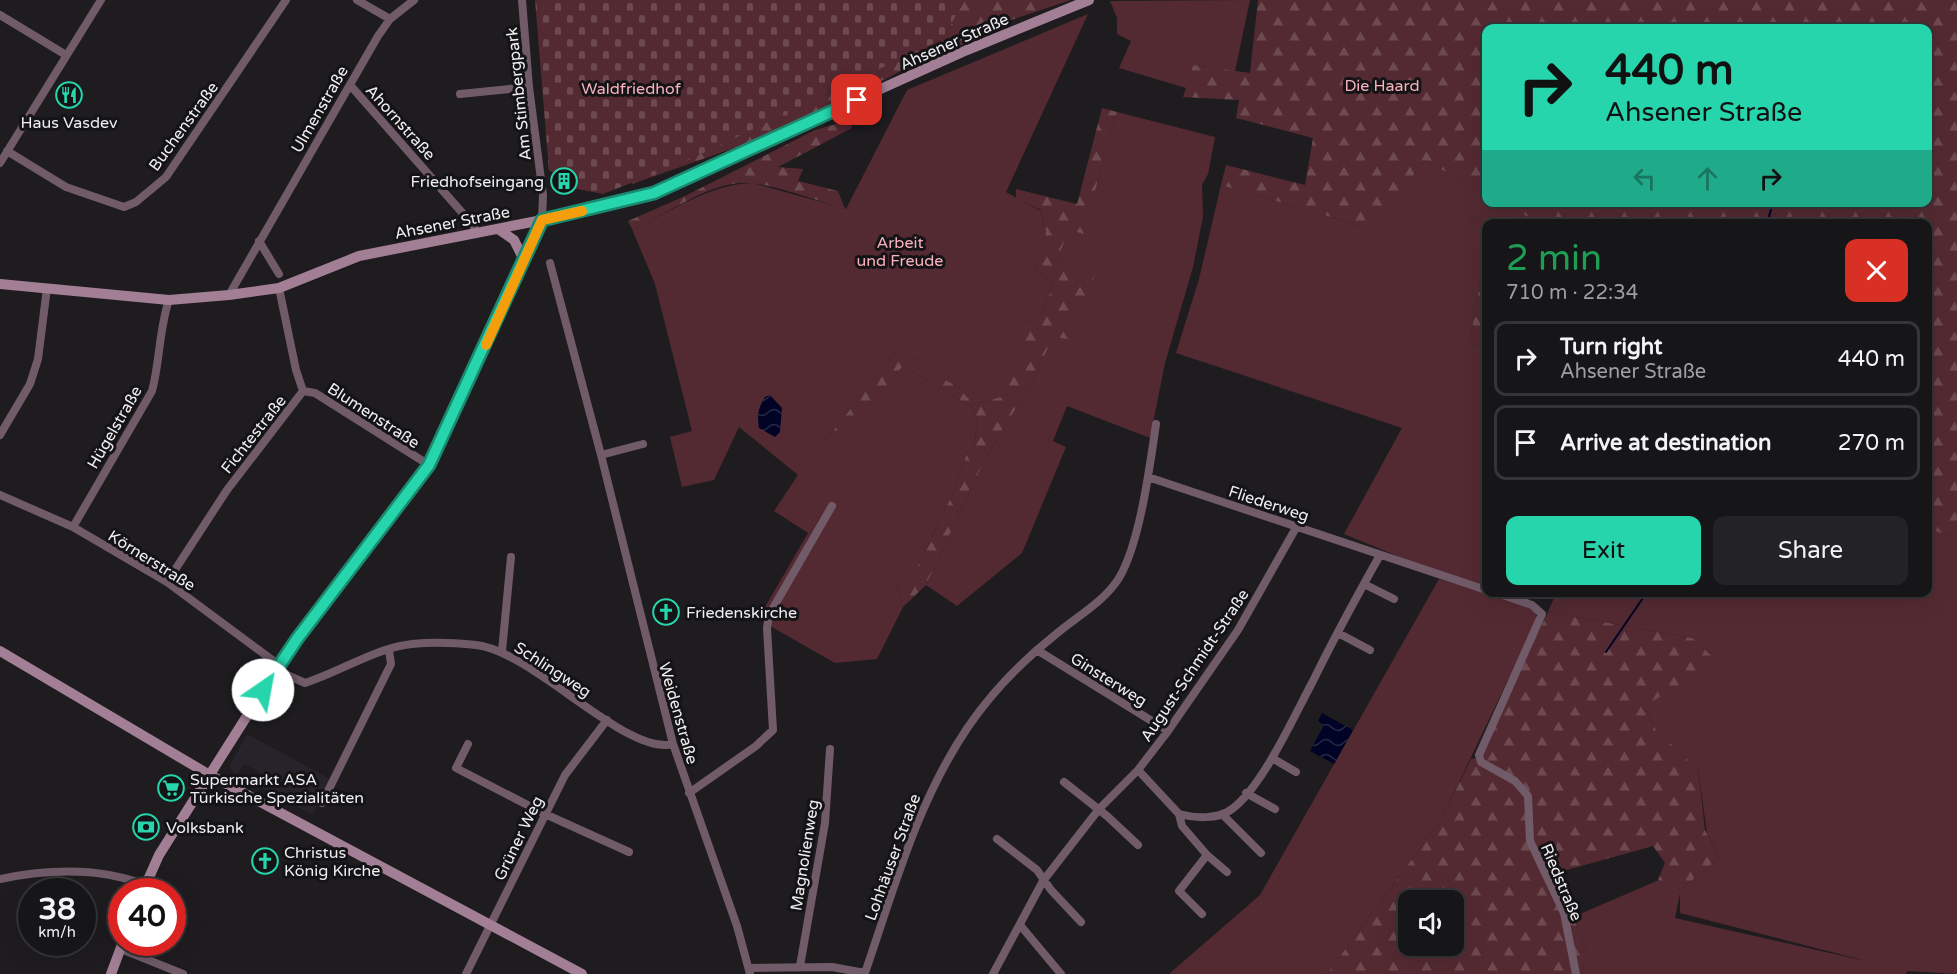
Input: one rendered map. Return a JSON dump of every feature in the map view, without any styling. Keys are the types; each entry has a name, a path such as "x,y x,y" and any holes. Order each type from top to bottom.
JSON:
{"street":[{"path":"0,164 101,0"},
{"name":"Buchenstraße","path":"7,151 66,187 124,207 136,202 172,168 286,0"},
{"path":"357,0 390,19"},
{"name":"Ulmenstraße","path":"229,295 378,36 390,19 414,0"},
{"name":"Am Stimbergpark","path":"522,0 529,87 543,195 542,220"},
{"name":"Ahsener Straße","path":"0,284 169,300 229,295 279,288 359,256 542,220 654,193 968,50 1089,0"},
{"path":"0,15 66,55"},
{"name":"Ahornstraße","path":"350,85 473,225 477,233"},
{"path":"460,94 529,87"},
{"path":"149,878 159,855 208,774 277,667 429,465 525,262 542,220"},
{"path":"498,229 514,240 523,253 525,262"},
{"path":"259,241 279,274"},
{"name":"Weidenstraße","path":"550,262 602,454 673,744 750,971"},
{"path":"0,435 30,384 38,359 47,288"},
{"name":"Fichtestraße","path":"167,582 227,490 303,391 296,370 279,288"},
{"name":"Hügelstraße","path":"73,527 152,391 169,300"},
{"name":"Blumenstraße","path":"303,391 315,393 429,465"},
{"name":"Lohhäuser Straße","path":"750,971 800,966 832,967 865,974 914,826 940,772 969,725 994,693 1037,650 1102,598 1119,577 1129,554 1148,477 1156,424"},
{"path":"602,454 643,444"},
{"name":"Fliederweg","path":"1148,477 1482,589"},
{"name":"Körnerstraße","path":"0,495 73,527 167,582 277,667"},
{"path":"689,792 756,746 773,730 767,628 769,615 832,506"},
{"name":"August-Schmidt-Straße","path":"993,974 1042,881 1099,809 1138,770 1168,731 1238,630 1297,526"},
{"path":"1179,814 1193,818 1222,814 1232,809 1246,794 1272,758 1380,555"},
{"path":"502,651 511,557"},
{"path":"1364,584 1394,600"},
{"name":"Riedstraße","path":"1508,597 1538,608 1542,614 1479,755 1481,762 1515,781 1528,796 1530,841 1563,913 1576,974"},
{"path":"1338,633 1370,650"},
{"name":"Schlingweg","path":"277,667 305,683 389,650 411,644 478,645 502,651 539,673 607,720 651,744 659,747 673,744"},
{"path":"322,803 391,664 389,650"},
{"name":"Ginsterweg","path":"1037,650 1168,731"},
{"path":"0,651 208,774 582,974"},
{"name":"Grüner Weg","path":"466,974 564,776 607,720"},
{"path":"468,744 456,768 544,814 629,852"},
{"name":"Magnolienweg","path":"800,966 825,823 830,748"},
{"path":"1272,758 1296,772"},
{"path":"1138,770 1179,814 1182,826 1207,855 1227,872"},
{"path":"1064,782 1099,809 1138,845"},
{"path":"1246,794 1275,809"},
{"path":"1222,814 1261,853"},
{"path":"998,839 1036,870 1042,881 1081,922"},
{"path":"1202,914 1179,891 1207,855"},
{"path":"0,879 39,872 84,872 124,878"},
{"path":"1020,925 1061,974"},
{"path":"111,974 118,956"},
{"path":"145,956 183,974"}],"shaded area":[{"path":"247,734 330,779 312,815 255,784 261,773 244,764 237,775 232,772 230,765"}],"green space":[{"name":"Waldfriedhof","path":"535,0 964,0 944,38 680,164 603,194 572,188 575,178 549,171"},
{"path":"964,0 1071,0 993,26 962,45 947,45 886,79 754,141 632,184 633,174 944,38"},
{"path":"1250,0 1235,71 1193,65 1186,88 1119,68 1131,41 1117,34 1117,18 1110,1"},
{"name":"Die Haard","path":"1258,0 1957,0 1957,538 1932,530 1932,219 1532,219 1509,207 1932,207 1932,24 1482,24 1482,192 1424,160 1375,230 1221,185 1226,165 1305,185 1313,138 1236,118 1239,100 1183,97 1193,65 1250,73"},
{"name":"Arbeit und Freude","path":"1088,14 1006,192 1041,211 1046,232 1035,269 1054,284 1041,315 1024,323 1022,350 1009,371 1009,395 974,404 955,385 915,365 920,360 895,353 813,456 821,462 903,366 972,407 977,417 975,445 967,453 955,489 915,571 897,587 903,607 877,659 835,663 770,626 770,619 761,614 808,533 774,511 798,475 739,427 714,480 682,487 670,437 692,431 655,284 632,229 705,194 721,188 753,183 846,209 907,90"},
{"path":"1102,108 1117,112 1083,234 1069,229 1057,261 1095,274 1068,339 1053,337 1032,382 984,461 926,585 903,607 897,587 915,571 955,489 967,453 975,445 977,417 972,407 903,366 821,463 813,456 895,353 920,360 916,365 955,385 974,404 1009,395 1008,371 1022,350 1017,336 1024,323 1041,315 1054,284 1035,269 1046,232 1041,210 1016,198 1016,189 1077,204"},
{"path":"1117,112 1215,137 1208,174 1202,185 1203,217 1193,267 1165,363 1150,438 1067,406 1053,441 1066,447 1022,553 957,606 926,585 984,461 1032,382 1053,336 1094,274 1057,261 1069,229 1083,233"},
{"path":"850,120 852,128 778,167 803,169 798,181 838,191 845,209 776,188 738,183 710,190 632,229 628,221 685,196 815,130"},
{"path":"1424,160 1482,192 1482,207 1510,207 1533,219 1482,219 1482,272 1469,344 1482,347 1482,586 1412,562 1344,534 1402,428 1176,353 1199,279 1221,185 1375,230"},
{"path":"1482,272 1482,347 1469,344"},
{"path":"1932,530 1957,538 1957,974 1907,971 1906,974 1581,974 1587,953 1573,917 1659,880 1681,889 1720,858 1707,833 1698,769 1656,730 1645,706 1692,638 1548,612 1554,597 1932,597","holes":["1680,893 1680,913 1870,962 1675,918"]},
{"path":"1439,579 1482,592 1482,597 1498,597 1530,607 1535,611 1537,619 1441,820 1327,974 1169,974 1260,895"},
{"path":"1548,612 1692,638 1717,661 1645,706 1656,730 1698,769 1705,830 1720,858 1681,889 1658,880 1665,863 1653,846 1556,873 1587,953 1581,974 1327,974 1441,820 1471,759 1478,758"}],"water":[{"path":"770,395 782,408 780,432 775,437 759,428 758,423 761,405 765,397"},
{"path":"1322,713 1353,730 1334,764 1310,751 1324,725 1318,721"}],"waterway":[{"path":"1768,219 1772,207"},
{"path":"1606,652 1644,597"}],"slow traffic":[{"path":"486,345 542,220 582,211"}],"place":[{"name":"Haus Vasdev","path":"69,95"},
{"name":"Friedhofseingang","path":"564,181"},
{"name":"Friedenskirche","path":"666,612"},
{"name":"Supermarkt ASA Türkische Spezialitäten","path":"171,788"},
{"name":"Volksbank","path":"146,827"},
{"name":"Christus König Kirche","path":"265,861"}],"route":[{"path":"263,690 297,639 429,465 525,262 542,220 654,193 857,100"}]}
